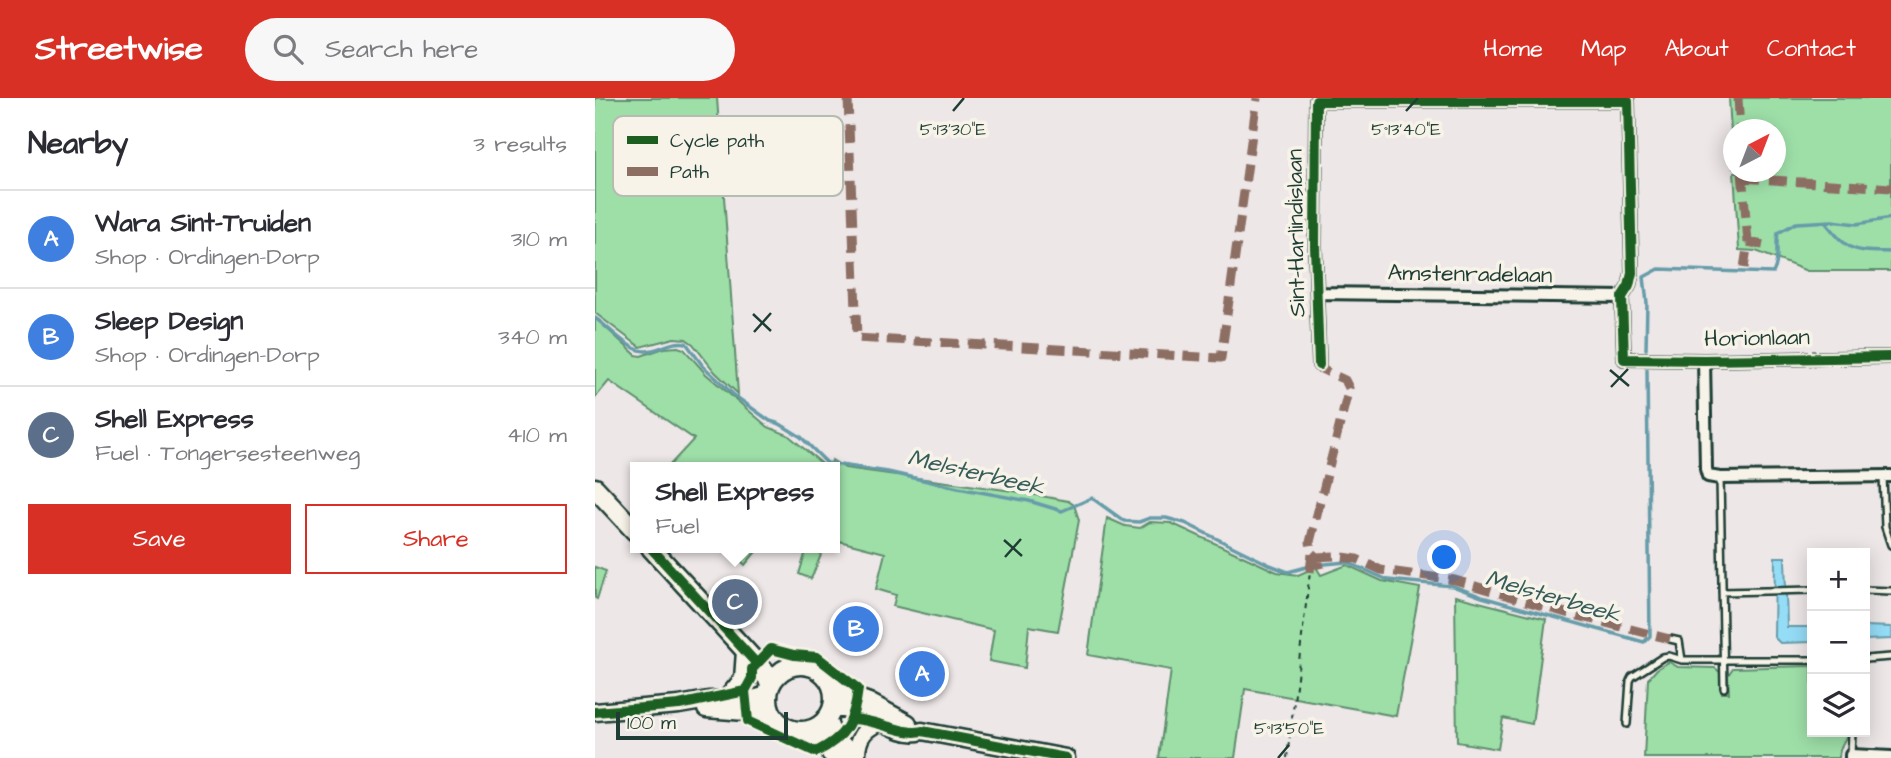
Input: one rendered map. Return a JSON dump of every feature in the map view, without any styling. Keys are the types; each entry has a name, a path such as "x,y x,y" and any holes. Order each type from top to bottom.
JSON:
{"main road":[{"path":"595,488 630,526"},
{"path":"656,553 765,672 772,714 792,730 809,730 829,714 855,710 911,732 922,731 1066,758"},
{"path":"717,618 729,624 772,662 785,668"},
{"path":"726,699 743,678 745,651"},
{"path":"595,712 726,699 753,699 769,690 785,668 799,664 814,667 826,676 833,689 829,714 832,735 855,758"},
{"path":"833,689 869,702 922,731"},
{"path":"679,705 772,714"},
{"path":"855,758 862,733 883,722"},
{"path":"809,730 836,758"}],"street":[{"name":"Sint-Harlindislaan","path":"1319,365 1316,100 1628,101 1632,273 1629,286 1622,297"},
{"name":"Amstenradelaan","path":"1317,293 1622,297"},
{"name":"Horionlaan","path":"1622,297 1624,359 1891,356"},
{"path":"1704,360 1708,476 1887,476"},
{"path":"1851,756 1891,757"}],"lane":[{"path":"1887,476 1885,527 1891,545"},
{"path":"1720,478 1724,688"},
{"path":"1722,592 1807,590"},
{"path":"1870,590 1891,591"},
{"path":"1670,639 1679,641 1682,660"},
{"path":"1626,723 1632,677 1663,657 1724,662 1807,660"},
{"path":"1870,659 1891,657"},
{"path":"1851,737 1851,756"}],"path":[{"path":"1287,758 1310,572"}],"green space":[{"path":"595,98 717,98 718,116 613,116 613,196 724,196 738,394 686,339 674,338 640,347 595,313"},
{"path":"1729,98 1891,98 1891,271 1807,271 1756,251 1739,250 1735,182 1786,182 1786,119 1730,119"},
{"path":"595,318 636,355 641,356 664,348 684,349 706,374 768,427 788,435 820,462 673,462 694,439 609,381 595,398"},
{"path":"840,465 845,468 1068,501 1074,505 1079,520 1058,631 1029,626 1025,668 989,661 994,630 893,606 896,595 876,589 885,553 840,541"},
{"path":"1107,518 1125,526 1140,528 1150,522 1171,523 1277,572 1298,575 1316,567 1321,575 1347,565 1382,581 1420,588 1396,716 1245,689 1235,758 1159,758 1171,670 1088,655"},
{"path":"733,553 755,553 745,565"},
{"path":"805,553 822,553 811,579 799,574"},
{"path":"595,567 606,571 597,599 595,598"},
{"path":"1455,596 1546,619 1532,724 1503,718 1498,749 1457,742"},
{"path":"1669,662 1678,667 1715,668 1721,673 1722,693 1729,693 1728,675 1733,668 1807,666 1807,737 1846,737 1839,758 1644,758 1648,679 1657,669"}],"water":[{"path":"1775,557 1785,557 1787,627 1807,627 1807,642 1780,643 1774,637"},
{"path":"1870,626 1891,627 1891,639 1870,640"}],"waterway":[{"name":"Melsterbeek","path":"1646,349 1647,303 1644,277 1659,269 1773,273 1778,233 1796,223 1832,221 1857,224 1891,218"},
{"path":"1825,222 1840,240 1853,248 1891,252"},
{"name":"Melsterbeek","path":"595,318 627,344 641,351 686,343 703,366 735,396 770,421 801,437 826,462"},
{"name":"Melsterbeek","path":"840,465 1029,501 1062,511 1092,498 1124,521 1166,518 1185,523 1288,572 1314,565 1347,562 1388,580 1453,586 1482,597 1644,642 1650,636 1647,370"}],"marked path":[{"path":"848,98 857,338 1221,358 1257,98"},
{"path":"1738,98 1739,119"},
{"path":"1786,181 1891,188"},
{"path":"1743,182 1748,242 1744,268"},
{"path":"1748,242 1763,245"},
{"path":"1310,572 1310,542 1349,388 1345,380 1321,369 1319,365"},
{"path":"1312,553 1318,559 1321,571"},
{"path":"1316,557 1357,559 1381,570 1455,580 1566,613 1670,639"}],"cycle path":[{"path":"1319,365 1315,246 1316,101 1628,101 1632,273 1629,286 1622,297 1624,359 1891,357"},
{"path":"656,553 757,664"},
{"path":"771,649 817,657 858,689 854,711 847,727 835,740 816,752 748,721 745,691 752,678 752,669 771,649"},
{"path":"595,712 679,705 745,691"},
{"path":"853,719 1066,758"}],"place":[{"name":"Shell Express","path":"735,602"},
{"name":"Sleep Design","path":"856,629"},
{"name":"Wara Sint-Truiden","path":"922,674"}]}
